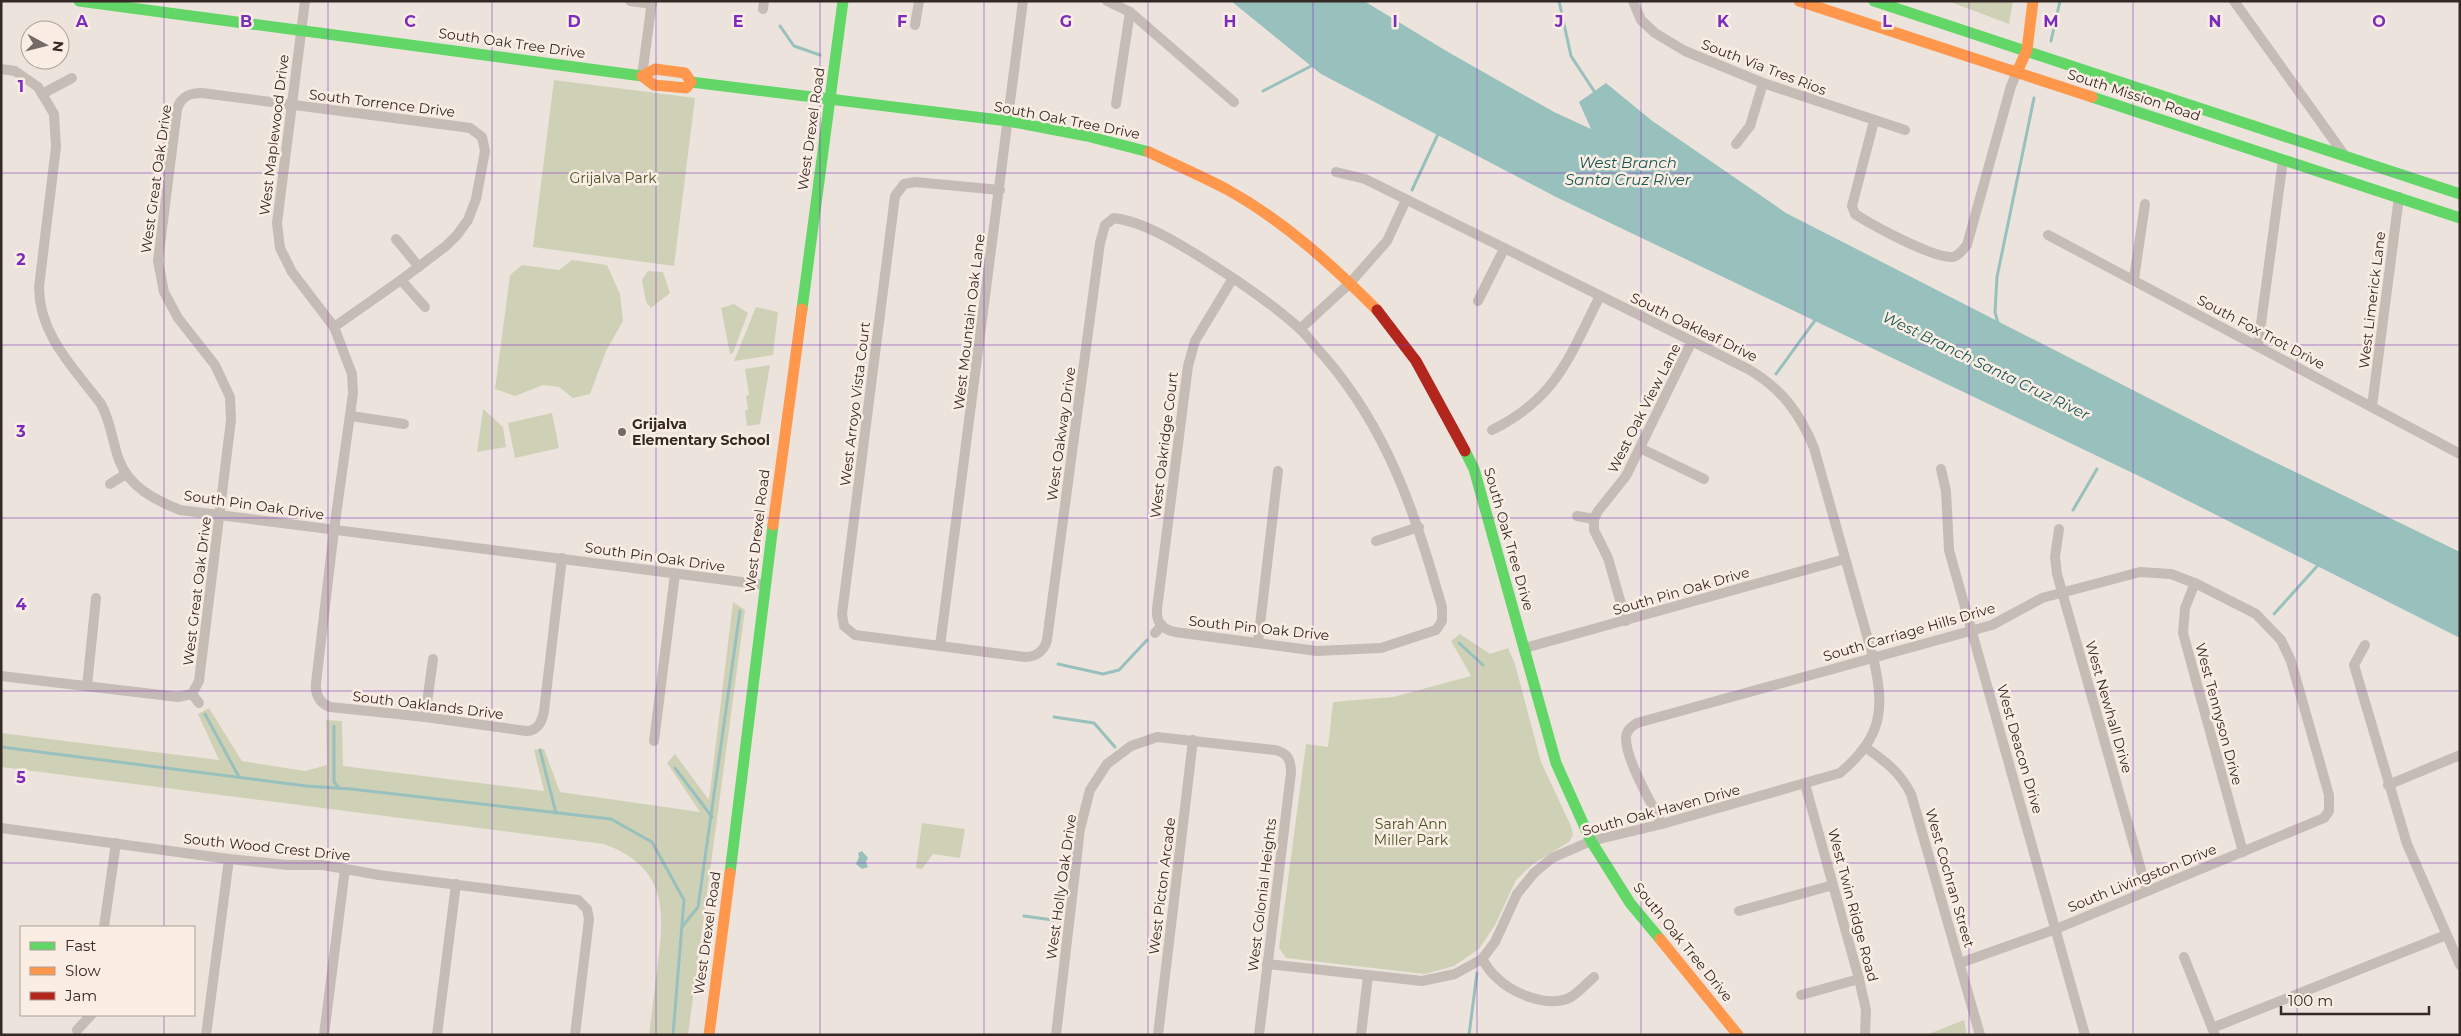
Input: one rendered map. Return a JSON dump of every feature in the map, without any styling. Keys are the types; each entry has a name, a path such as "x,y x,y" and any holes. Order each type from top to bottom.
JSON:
{"street":[{"name":"South Oak Tree Drive","path":"79,1 642,76 655,69 685,73 691,82 1008,122 1087,136 1144,150 1229,191 1306,244 1350,282 1382,316 1416,361 1474,469 1556,763 1591,841 1630,904 1738,1035"},
{"name":"West Maplewood Drive","path":"305,1 277,223 280,248 292,272 334,326 352,374 351,416 334,530 316,688 317,701"},
{"path":"630,1 652,3 642,76"},
{"name":"West Drexel Road","path":"708,1035 765,585 843,1"},
{"path":"914,25 919,1"},
{"name":"West Mountain Oak Lane","path":"940,646 1023,1"},
{"path":"1107,1 1130,12 1234,102"},
{"name":"South Via Tres Rios","path":"1632,1 1641,20 1654,33 1685,51 1763,83 1905,130"},
{"name":"South Mission Road","path":"1798,1 1915,41 2017,72 2460,218"},
{"name":"South Mission Road","path":"1874,1 2460,194"},
{"path":"1874,121 1852,206 1855,214 1925,250 1951,257 1957,256 1968,245 2011,86 2027,50 2033,1"},
{"path":"2234,1 2350,158 2348,182"},
{"path":"1116,104 1130,12"},
{"name":"South Pin Oak Drive","path":"1,69 15,71 38,87 54,114 56,147 39,302 43,320 50,336 107,415 118,459 126,474 136,486 159,502 180,510 220,516 765,585"},
{"path":"42,94 72,78"},
{"path":"1736,144 1750,126 1763,83"},
{"name":"South Torrence Drive","path":"185,92 470,128 483,135 485,146 480,179 476,199 468,220 446,246 418,267"},
{"name":"West Great Oak Drive","path":"185,92 177,110 158,261 164,292 178,318 215,365 230,397 231,420 200,681 192,694"},
{"path":"2258,346 2283,160"},
{"name":"South Oakleaf Drive","path":"1336,172 1365,179 1760,375 1780,391 1796,412 1814,448 1873,657"},
{"name":"West Arroyo Vista Court","path":"940,646 855,635 843,631 842,614 895,196 901,180 1000,190"},
{"name":"West Limerick Lane","path":"2372,406 2399,198"},
{"path":"1300,329 1350,282 1387,241 1406,200"},
{"path":"2134,279 2145,204"},
{"name":"West Oakway Drive","path":"940,646 1029,657 1043,653 1047,640 1100,242 1102,231 1108,219 1123,219 1134,223 1182,246 1233,278"},
{"name":"South Fox Trot Drive","path":"2048,236 2134,279 2460,454"},
{"path":"334,326 418,267 396,240"},
{"path":"1478,301 1504,249"},
{"path":"1233,278 1300,329 1357,398 1389,454 1419,527 1376,541"},
{"name":"West Oakridge Court","path":"1158,629 1157,609 1188,366 1194,341 1233,278"},
{"path":"402,280 425,307"},
{"path":"1492,430 1512,420 1548,390 1567,362 1600,296"},
{"name":"West Oak View Lane","path":"1594,520 1598,511 1620,485 1692,341"},
{"path":"351,416 404,424"},
{"path":"1640,448 1704,479"},
{"name":"West Deacon Drive","path":"1941,469 1946,491 1948,540 2085,1035"},
{"path":"1258,642 1278,471"},
{"path":"110,484 126,474"},
{"path":"1577,516 1594,520 1594,530 1608,558 1626,621"},
{"name":"South Pin Oak Drive","path":"1158,629 1317,651 1381,648 1431,632 1444,626 1443,615 1419,527"},
{"name":"West Newhall Drive","path":"2059,529 2056,566 2147,891"},
{"name":"South Oaklands Drive","path":"317,701 330,707 425,716 539,732 544,711 562,558"},
{"name":"South Pin Oak Drive","path":"1525,648 1845,559"},
{"name":"South Carriage Hills Drive","path":"1662,824 1641,784 1627,747 1624,731 1637,723 2000,622 2034,601 2140,572 2171,574 2195,583 2256,614 2266,622 2281,640 2291,661 2333,812"},
{"path":"654,741 675,574"},
{"name":"West Tennyson Drive","path":"2195,583 2185,608 2183,633 2243,852"},
{"path":"87,686 96,598"},
{"path":"2365,645 2354,664 2388,785 2407,844 2460,965"},
{"name":"South Oak Haven Drive","path":"1268,964 1422,981 1454,974 1482,959 1494,942 1517,894 1534,873 1552,858 1591,841 1662,824 1840,773 1854,761 1865,747 1877,723 1881,702 1873,657"},
{"path":"425,716 433,659"},
{"path":"1,676 178,697 192,694 199,703"},
{"name":"West Holly Oak Drive","path":"1056,1035 1080,829 1090,790 1107,764 1131,746 1157,737 1275,750 1291,756"},
{"name":"West Picton Arcade","path":"1158,1035 1193,740"},
{"name":"West Cochran Street","path":"1865,747 1893,767 1904,780 1911,794 1980,1035"},
{"path":"2388,785 2460,755"},
{"name":"West Colonial Heights","path":"1259,1035 1291,773 1291,756"},
{"name":"West Twin Ridge Road","path":"1806,784 1859,979 1866,1010 1866,1035"},
{"name":"South Livingston Drive","path":"1960,963 2056,929 2318,822 2333,812"},
{"name":"South Wood Crest Drive","path":"1,829 229,859 287,865 323,865 456,884 568,897 578,900 588,905 589,924 574,1035"},
{"path":"104,926 116,843"},
{"path":"206,1035 229,859"},
{"path":"324,1035 345,869"},
{"path":"437,1035 456,884"},
{"path":"1738,911 1833,885"},
{"path":"2184,957 2213,1031 2446,935"},
{"path":"1482,959 1495,977 1512,989 1535,998 1555,1001 1570,997 1594,977"},
{"path":"1361,1035 1368,976"},
{"path":"1800,994 1859,979"},
{"path":"78,1030 90,1016"}],"green space":[{"path":"1948,1 2013,1 2009,24"},
{"name":"Grijalva Park","path":"554,80 695,98 674,266 533,247"},
{"path":"572,260 607,265 620,294 623,321 606,351 590,394 573,398 559,387 543,385 515,396 495,389 510,275 522,265 559,270"},
{"path":"648,271 663,272 670,293 651,308 646,302 642,280"},
{"path":"734,304 748,313 733,353 730,354 721,308"},
{"path":"756,307 778,312 773,355 734,361"},
{"path":"770,365 760,424 747,426 745,411 748,409 746,396 749,395 745,369"},
{"path":"483,409 503,427 506,447 477,452"},
{"path":"552,413 559,448 515,458 508,423"},
{"path":"733,602 745,610 688,1035 649,1035 660,942 660,906 650,877 639,864 624,853 604,844 1,767 1,733 219,760 198,714 209,708 242,761 305,771 327,765 326,720 342,721 343,766 544,791 534,750 544,749 560,792 700,812 667,763 675,754 709,800"},
{"name":"Sarah Ann Miller Park","path":"1460,634 1490,654 1508,648 1515,664 1541,762 1571,826 1573,835 1569,842 1533,864 1516,880 1495,925 1479,949 1454,966 1425,974 1286,958 1279,948 1306,744 1328,747 1333,702 1393,697 1471,676 1451,641"},
{"path":"922,823 965,829 960,858 933,854 922,869 916,868"},
{"path":"1964,1020 1967,1035 1926,1035"}],"water":[{"name":"West Branch Santa Cruz River","path":"1231,1 1364,1 1448,52 1554,112 1591,129 1579,102 1606,83 1651,120 1786,213 2256,453 2460,552 2460,638 2143,478 1556,197 1321,74"},
{"path":"862,851 868,858 866,862 868,867 862,869 856,864 859,857 858,853"}],"waterway":[{"path":"1559,1 1571,56 1596,94"},
{"path":"2051,41 2060,1"},
{"path":"780,26 794,46 820,55"},
{"path":"1263,91 1313,65"},
{"path":"1998,323 1995,312 1997,277 2034,98"},
{"path":"1412,190 1439,132"},
{"path":"1776,374 1816,319"},
{"path":"2073,510 2097,469"},
{"path":"2274,614 2319,564"},
{"path":"682,927 698,907 740,611"},
{"path":"1058,664 1103,674 1119,670 1147,640"},
{"path":"1459,643 1483,665"},
{"path":"205,714 239,777"},
{"path":"1054,717 1094,723 1115,747"},
{"path":"334,726 334,782 339,788"},
{"path":"1,747 306,786 351,789 611,819 652,842 684,900 673,1035"},
{"path":"540,750 556,813"},
{"path":"675,768 712,817"},
{"path":"1024,916 1060,921"},
{"path":"1469,1035 1477,973"}],"traffic: fast":[{"path":"79,1 642,76"},
{"path":"802,309 843,1"},
{"path":"1874,1 2460,194"},
{"path":"691,82 1008,121 1087,136 1149,152"},
{"path":"2092,97 2460,218"},
{"path":"1465,451 1474,469 1556,763 1591,841 1630,903 1660,939"},
{"path":"730,873 773,525"}],"traffic: slow":[{"path":"1799,1 2092,97"},
{"path":"2017,72 2027,50 2033,1"},
{"path":"655,69 685,73 691,82 686,88 654,85 642,76 655,69"},
{"path":"1149,152 1249,202 1325,260 1377,310"},
{"path":"773,525 802,309"},
{"path":"709,1035 730,873"},
{"path":"1660,939 1738,1035"}],"traffic: jam":[{"path":"1377,310 1416,361 1465,451"}],"place":[{"name":"Grijalva Elementary School","path":"622,432"}]}
